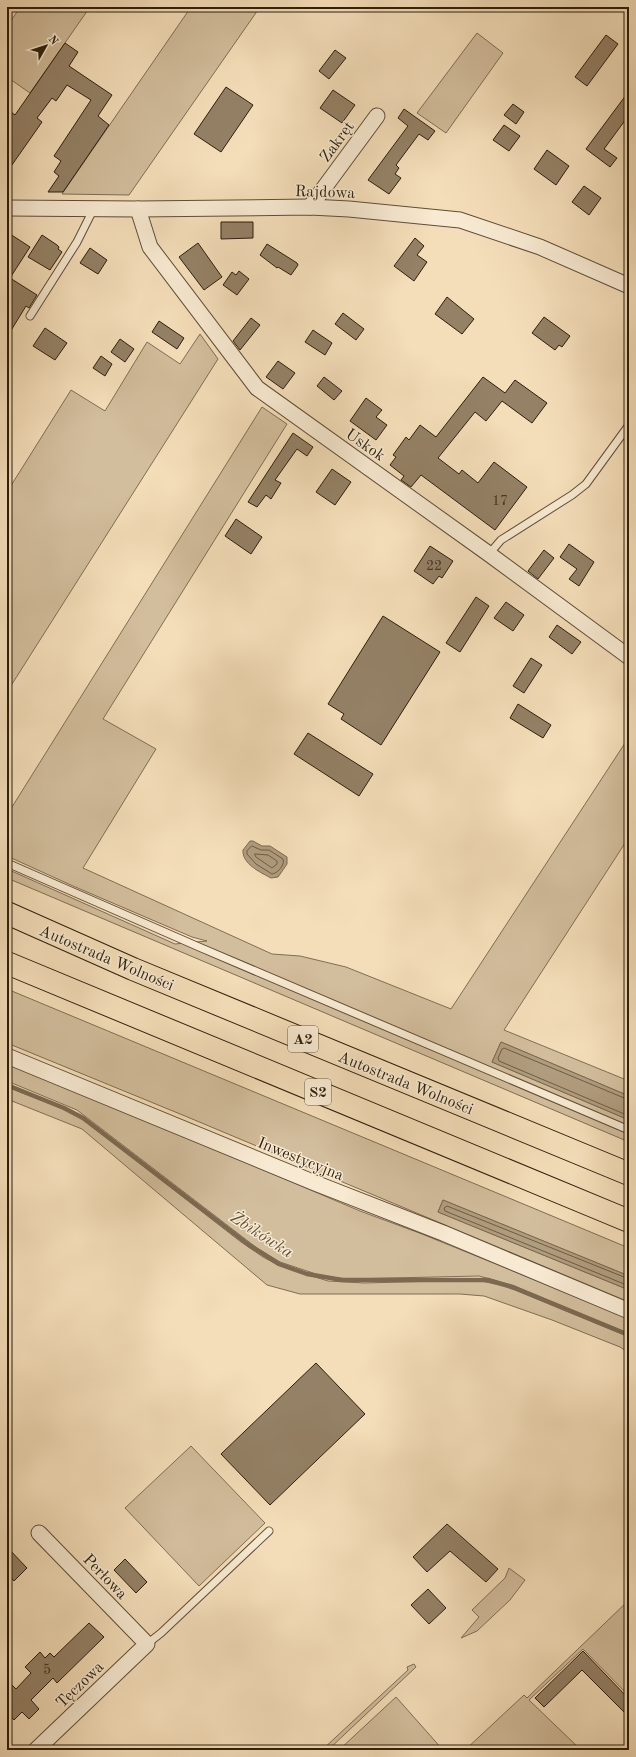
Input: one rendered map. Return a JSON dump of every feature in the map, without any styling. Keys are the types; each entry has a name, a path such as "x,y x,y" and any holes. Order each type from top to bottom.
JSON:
{"highway":[{"name":"Autostrada Wolności","path":"7,913 133,969 629,1174"},
{"name":"S2","path":"7,963 629,1221"}],"street":[{"name":"Zakręt","path":"310,208 377,116"},
{"name":"Rajdowa","path":"7,208 349,209 460,220 540,247 629,286"},
{"name":"Uskok","path":"138,209 150,247 257,388 489,554 629,657"},
{"name":"Inwestycyjna","path":"7,1056 629,1311"},
{"name":"Perłowa","path":"39,1533 147,1644"},
{"name":"Tęczowa","path":"36,1750 147,1644"}],"lane":[{"path":"30,316 77,242 94,208"},
{"path":"489,554 501,540 572,495 586,484 629,425"},
{"path":"7,863 199,947 629,1130"},
{"path":"147,1644 161,1634 269,1531"}],"shaded area":[{"path":"20,7 90,7 30,93 7,77 7,27"},
{"path":"191,7 260,7 129,195 62,194"},
{"path":"477,33 503,53 446,133 417,113"},
{"path":"200,334 218,359 7,692 7,492 71,390 105,411 147,342 180,364"},
{"path":"262,407 287,424 103,719 156,749 83,868 272,954 300,956 346,967 451,1009 629,737 629,837 504,1030 629,1081 629,1096 501,1042 492,1062 629,1120 629,1142 7,878 7,869 175,944 207,941 192,937 7,856 7,815"},
{"path":"7,989 629,1248 629,1276 443,1200 438,1212 629,1290 629,1302 7,1043"},
{"path":"7,1061 360,1211 422,1234 629,1318 629,1334 512,1285 479,1276 347,1279 322,1276 280,1262 257,1248 77,1110 7,1081"},
{"path":"7,1087 76,1114 241,1242 263,1257 280,1266 328,1281 364,1283 476,1280 505,1286 629,1337 629,1353 620,1347 552,1320 484,1296 460,1294 300,1294 267,1285 82,1129 7,1099"},
{"path":"191,1446 265,1523 199,1586 125,1508"},
{"path":"509,1568 525,1580 510,1600 477,1631 461,1638 479,1617 472,1610 505,1578"},
{"path":"629,1600 629,1696 583,1649 529,1700 581,1750 465,1750 524,1695 527,1698"},
{"path":"414,1664 416,1667 328,1750 322,1750 408,1670 407,1667"},
{"path":"396,1697 443,1750 339,1750"}],"water":[{"path":"250,841 262,846 270,846 287,857 287,864 278,877 271,878 267,876 252,867 245,859 243,850"},
{"path":"501,1042 629,1096 629,1120 492,1062"},
{"path":"443,1200 629,1276 629,1290 438,1212"}],"building":[{"path":"606,35 618,44 587,86 575,77"},
{"path":"65,43 78,52 69,66 112,95 98,116 109,125 63,192 48,192 59,176 54,172 61,161 54,156 91,100 67,85 56,101 52,98 37,118 42,122 7,172 7,109 15,115"},
{"path":"335,50 346,58 329,79 319,71"},
{"path":"226,87 253,105 221,152 194,134"},
{"path":"333,90 355,105 342,123 320,108"},
{"path":"629,91 629,115 604,149 617,158 610,167 586,149"},
{"path":"513,104 524,112 516,124 504,115"},
{"path":"404,109 435,131 428,140 419,134 396,165 399,168 395,174 401,178 389,194 368,180 408,126 398,118"},
{"path":"504,125 520,136 509,151 493,140"},
{"path":"547,150 569,166 556,185 534,169"},
{"path":"584,186 601,198 589,215 572,202"},
{"path":"221,222 253,222 253,238 221,239"},
{"path":"7,232 30,247 10,278 37,295 29,308 26,306 7,337"},
{"path":"42,235 57,245 59,247 58,249 62,252 50,270 28,257"},
{"path":"415,238 424,246 417,255 427,262 414,281 394,266"},
{"path":"198,243 222,277 204,290 179,257"},
{"path":"267,244 297,263 298,265 291,275 278,267 277,268 260,255"},
{"path":"90,248 107,260 98,274 80,263"},
{"path":"239,271 249,279 237,295 223,285 232,272 236,275"},
{"path":"447,297 474,319 462,334 435,314"},
{"path":"343,313 364,329 356,340 335,324"},
{"path":"544,317 570,336 562,347 559,345 555,350 532,333"},
{"path":"251,318 260,325 240,350 233,341"},
{"path":"159,321 184,338 177,349 152,332"},
{"path":"45,328 67,343 55,360 33,346"},
{"path":"313,330 332,343 325,355 305,342"},
{"path":"120,339 134,349 125,362 111,352"},
{"path":"101,356 112,364 105,376 93,368"},
{"path":"278,361 295,373 283,389 266,377"},
{"path":"324,377 342,391 334,400 317,386"},
{"path":"483,377 505,393 515,380 547,403 532,423 502,401 486,421 475,412 438,458 459,474 462,470 478,483 494,462 527,487 495,530 421,475 411,487 401,480 404,476 390,465 396,457 393,455 406,437 409,440 420,425 436,437"},
{"path":"366,398 382,410 376,417 387,425 376,440 350,421"},
{"path":"293,433 313,447 307,456 297,449 275,480 281,483 271,499 266,495 257,507 248,502"},
{"path":"332,469 351,482 335,505 316,492"},
{"path":"236,519 262,537 251,554 225,536"},
{"path":"569,544 594,562 579,586 569,579 577,569 560,557"},
{"path":"430,546 453,561 442,578 439,576 433,584 414,571"},
{"path":"544,550 554,558 538,579 528,571"},
{"path":"476,597 489,606 460,652 446,643"},
{"path":"506,602 524,615 513,631 494,618"},
{"path":"383,616 440,652 381,745 341,719 344,714 328,704"},
{"path":"557,625 581,642 572,654 549,637"},
{"path":"531,658 542,665 524,693 513,686"},
{"path":"518,704 551,725 543,738 510,718"},
{"path":"308,733 373,774 359,796 294,754"},
{"path":"316,1363 365,1414 270,1505 221,1454"},
{"path":"447,1524 498,1569 486,1582 450,1551 427,1572 413,1557"},
{"path":"7,1547 27,1568 14,1581 7,1573"},
{"path":"125,1559 147,1582 136,1593 114,1570"},
{"path":"428,1589 446,1608 429,1624 411,1605"},
{"path":"89,1623 104,1637 57,1683 53,1678 31,1700 39,1709 29,1719 22,1712 14,1720 7,1712 7,1680 16,1689 31,1673 25,1667 40,1652 45,1658 50,1653 54,1657"},
{"path":"583,1651 629,1699 629,1717 582,1670 544,1707 535,1698"}],"waterway":[{"name":"Żbikówka","path":"7,1085 64,1108 83,1118 249,1245 279,1264 307,1274 342,1280 488,1280 515,1288 629,1335"}]}
